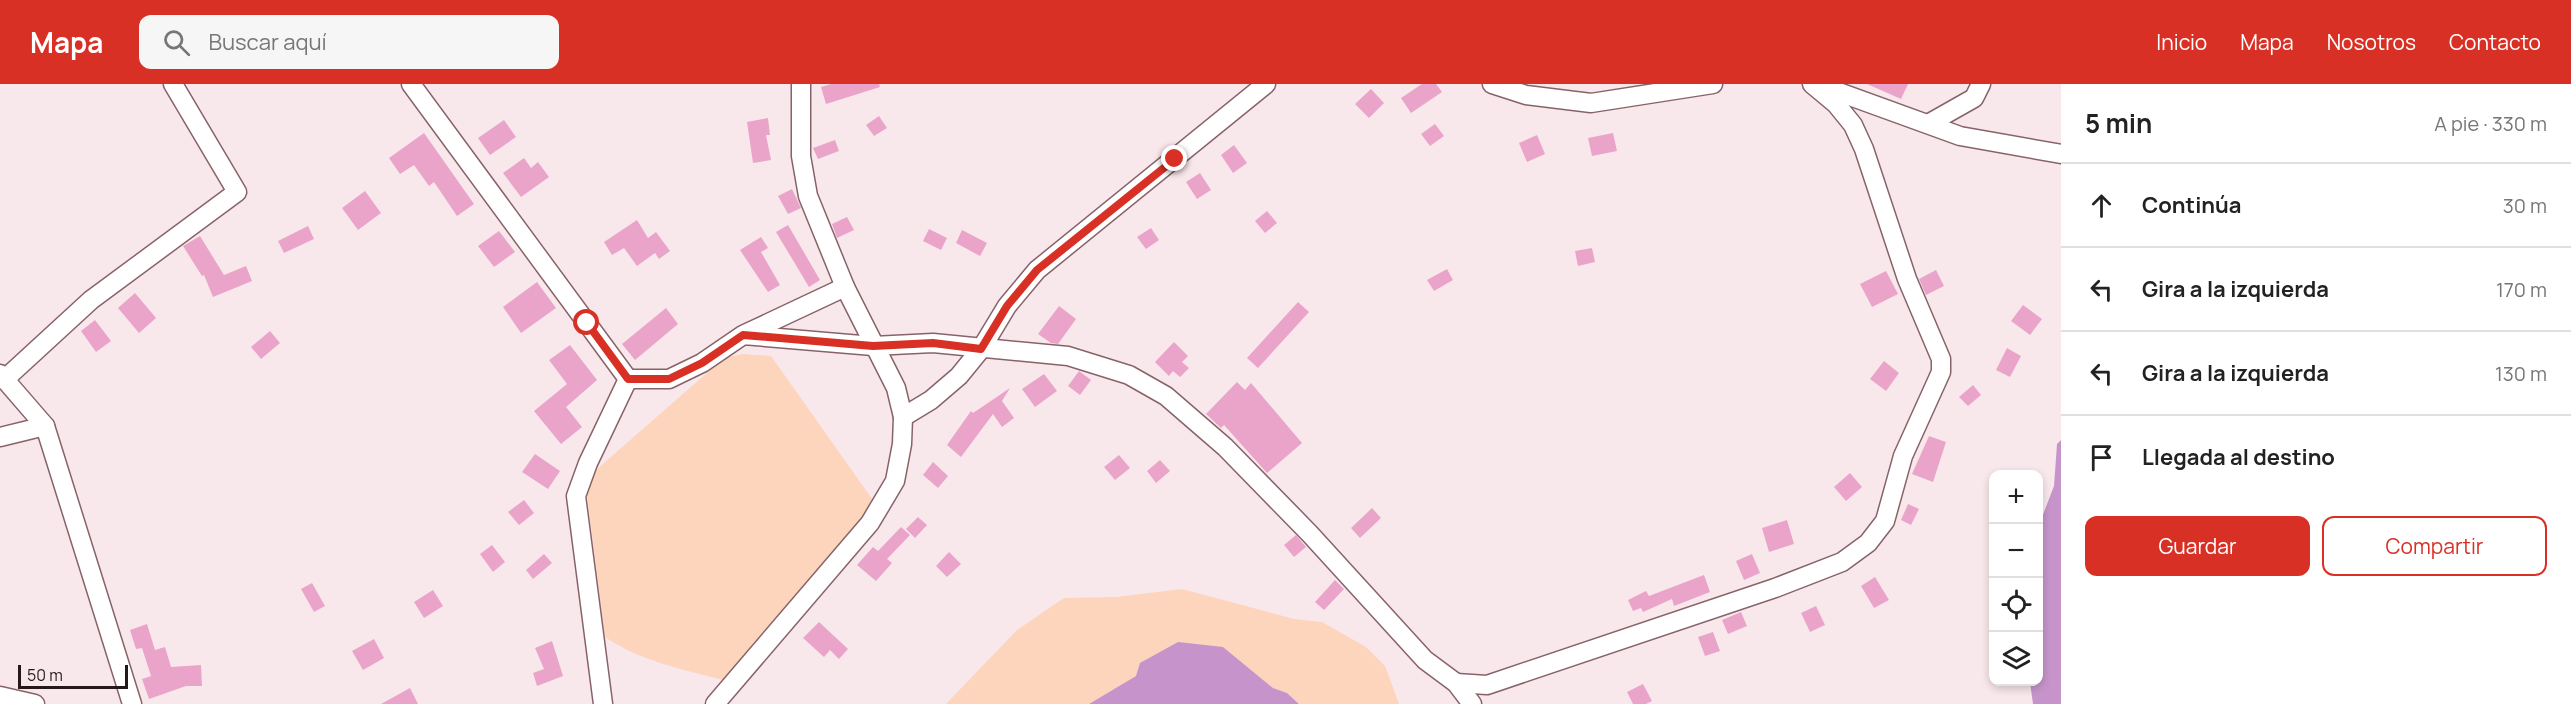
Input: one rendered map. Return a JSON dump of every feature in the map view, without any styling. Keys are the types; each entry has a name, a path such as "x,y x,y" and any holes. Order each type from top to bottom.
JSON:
{"street":[{"path":"411,84 628,379"},
{"path":"715,704 870,523 895,481 902,444 903,417 896,388 845,287 808,196 801,156 801,84"},
{"path":"903,417 931,400 959,376 981,349 1007,306 1037,270 1266,84"},
{"path":"1492,84 1526,95 1591,103 1713,84"},
{"path":"1456,683 1487,685 1775,588 1842,562 1880,531 1903,456 1941,372 1942,365 1939,352 1907,279 1864,149 1853,125 1836,104 1812,84"},
{"path":"1817,84 1856,91 1960,136 2061,154"},
{"path":"1928,124 1974,98 1981,84"},
{"path":"132,704 45,426 3,376 92,300 237,192 178,86"},
{"path":"1853,125 1856,91"},
{"path":"628,379 669,379 702,363 743,335 845,287"},
{"path":"743,335 873,346 933,343 1068,356 1130,375 1166,396 1225,447 1425,660 1456,683 1472,704"},
{"path":"603,704 576,496 588,463 628,379"},
{"path":"0,437 45,426"},
{"path":"0,696 35,704"}],"shaded area":[{"path":"743,354 771,356 875,503 752,645 727,681 649,659 605,637 587,495 596,470 724,358"},
{"path":"2061,440 2061,704 2033,704 2031,686 2043,686 2043,515 2054,486 2057,444"},
{"path":"1182,589 1294,619 1322,622 1366,647 1385,666 1399,704 1299,704 1287,693 1273,688 1223,647 1136,676 1089,704 946,704 1017,630 1064,598 1116,597"},
{"path":"1178,642 1223,647 1273,688 1287,693 1299,704 1089,704 1136,676 1140,663"}],"building":[{"path":"831,84 879,84 880,87 826,104 821,87"},
{"path":"1422,84 1436,84 1442,92 1411,113 1401,98"},
{"path":"1867,84 1908,84 1901,99"},
{"path":"1371,89 1384,103 1369,118 1355,104"},
{"path":"879,116 887,128 874,136 866,125"},
{"path":"768,118 770,135 766,135 771,160 753,163 747,122"},
{"path":"504,120 516,137 490,155 478,138"},
{"path":"1435,124 1444,136 1430,146 1421,134"},
{"path":"424,133 474,204 457,216 434,182 429,186 414,165 400,174 389,158"},
{"path":"1613,133 1617,151 1592,156 1588,138"},
{"path":"1537,135 1545,154 1527,162 1519,143"},
{"path":"835,140 839,151 818,159 813,148"},
{"path":"1234,145 1247,163 1233,173 1221,155"},
{"path":"524,158 531,168 538,162 549,177 521,197 503,173"},
{"path":"1200,173 1211,190 1197,199 1186,182"},
{"path":"792,189 801,208 788,214 778,196"},
{"path":"365,191 381,213 358,230 342,208"},
{"path":"1267,211 1277,223 1265,233 1255,221"},
{"path":"847,217 854,230 837,238 832,224"},
{"path":"637,220 648,238 656,232 670,251 659,259 655,253 637,266 624,248 612,255 604,242"},
{"path":"788,225 820,280 809,287 776,232"},
{"path":"308,226 314,239 284,253 278,241"},
{"path":"1151,228 1159,240 1146,249 1137,237"},
{"path":"929,229 947,238 941,250 923,241"},
{"path":"962,230 987,243 980,256 956,243"},
{"path":"499,231 515,252 494,267 478,246"},
{"path":"200,236 224,275 246,266 252,281 213,297 204,275 202,276 183,246"},
{"path":"761,237 768,248 761,252 780,285 768,292 740,250"},
{"path":"1592,248 1595,262 1578,266 1575,251"},
{"path":"1447,269 1453,280 1434,291 1427,280"},
{"path":"1936,270 1944,286 1926,295 1919,279"},
{"path":"1886,271 1898,294 1872,307 1860,284"},
{"path":"537,282 556,308 521,333 503,307"},
{"path":"135,293 156,318 139,333 118,308"},
{"path":"1298,302 1309,312 1258,368 1247,358"},
{"path":"2023,305 2042,319 2030,335 2011,321"},
{"path":"1059,306 1076,319 1058,344 1051,343 1038,334"},
{"path":"666,308 678,324 635,360 622,344"},
{"path":"95,320 111,341 96,352 81,331"},
{"path":"270,331 280,343 261,359 251,347"},
{"path":"1174,342 1188,356 1182,362 1189,368 1180,377 1173,371 1169,376 1155,362"},
{"path":"570,345 597,380 566,407 582,427 561,444 534,411 567,384 549,360"},
{"path":"2007,348 2021,356 2010,377 1996,370"},
{"path":"1884,361 1899,373 1886,391 1870,379"},
{"path":"1079,371 1091,380 1080,395 1068,386"},
{"path":"1044,374 1057,391 1035,407 1022,389"},
{"path":"1237,382 1245,390 1251,383 1302,443 1267,473 1224,425 1221,428 1206,414"},
{"path":"1973,385 1981,395 1968,406 1959,397"},
{"path":"1010,388 1002,401 1014,418 1002,427 993,414 961,457 947,445 971,411 973,413"},
{"path":"1929,436 1946,442 1933,482 1912,474"},
{"path":"535,454 560,471 548,489 522,472"},
{"path":"1119,455 1130,468 1115,480 1104,467"},
{"path":"1160,460 1170,471 1156,483 1147,471"},
{"path":"933,462 948,476 938,488 923,475"},
{"path":"1850,473 1862,487 1846,501 1834,487"},
{"path":"524,500 534,513 519,525 508,512"},
{"path":"1908,504 1919,509 1911,525 1901,520"},
{"path":"1372,508 1381,518 1360,538 1351,528"},
{"path":"918,517 927,525 915,538 906,529"},
{"path":"1787,520 1794,544 1769,552 1762,528"},
{"path":"901,527 910,535 887,559 892,563 876,581 857,565 873,547 878,551"},
{"path":"1296,535 1306,547 1294,557 1284,545"},
{"path":"492,545 505,562 493,572 480,554"},
{"path":"949,552 961,564 947,577 936,566"},
{"path":"544,554 552,563 533,579 526,570"},
{"path":"1752,554 1760,573 1744,580 1736,561"},
{"path":"1704,575 1710,592 1674,606 1672,599 1643,612 1641,608 1633,611 1628,600 1646,591 1649,596"},
{"path":"1875,577 1889,600 1874,608 1861,586"},
{"path":"1335,580 1344,589 1324,610 1315,602"},
{"path":"312,583 325,606 314,612 301,589"},
{"path":"433,590 443,606 424,618 414,602"},
{"path":"1816,606 1825,625 1810,632 1801,613"},
{"path":"1741,612 1747,626 1728,634 1722,620"},
{"path":"819,622 848,649 839,659 830,650 824,657 803,638"},
{"path":"147,624 155,650 165,647 171,667 201,665 202,686 186,686 149,699 142,679 151,676 142,648 136,649 130,630"},
{"path":"1713,632 1720,651 1705,656 1698,637"},
{"path":"374,639 384,658 363,670 352,651"},
{"path":"552,641 563,676 537,686 533,673 544,669 535,648"},
{"path":"1643,684 1652,701 1646,704 1633,704 1627,692"},
{"path":"410,688 418,704 381,704"}],"route":[{"path":"587,323 628,379 669,379 702,363 743,335 873,346 933,343 981,349 1007,306 1037,270 1175,159"}]}
